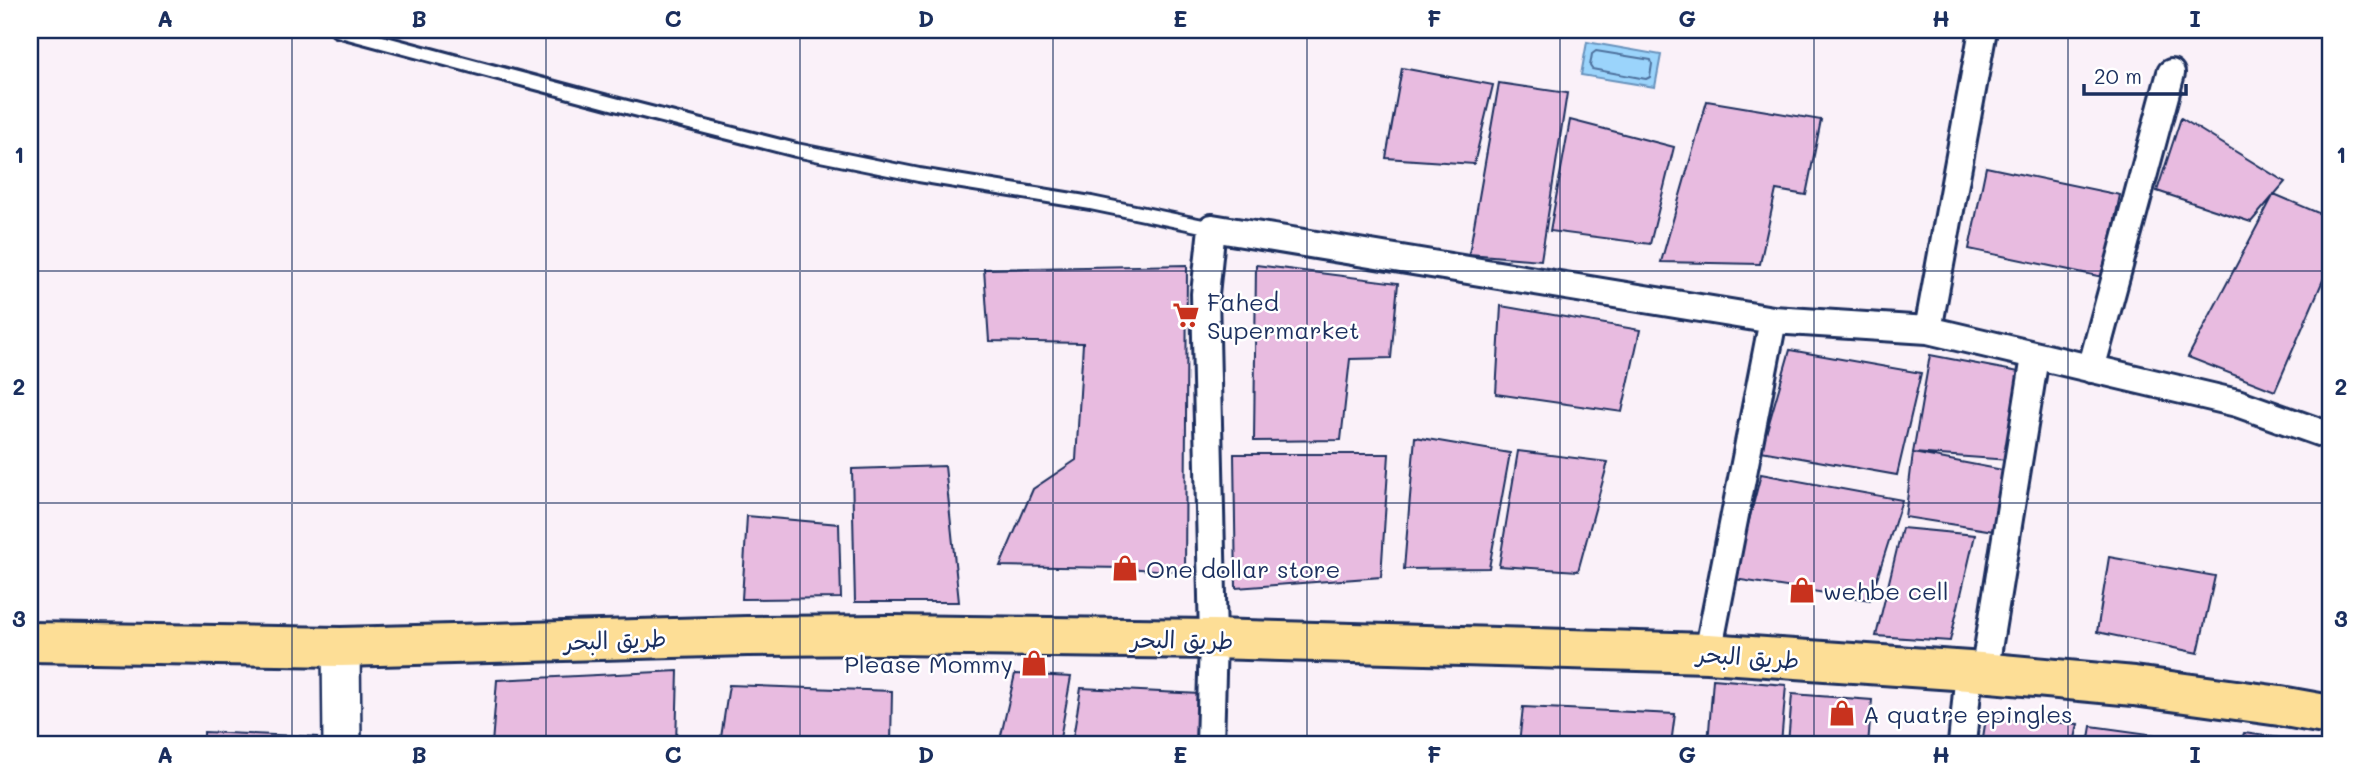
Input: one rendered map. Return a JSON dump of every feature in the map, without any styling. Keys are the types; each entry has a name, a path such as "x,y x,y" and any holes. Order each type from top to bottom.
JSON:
{"main road":[{"name":"طريق البحر","path":"30,642 341,647 890,635 1213,639 1708,653 2134,686 2330,715"}],"street":[{"path":"1928,330 1983,30"},
{"path":"2091,369 2171,73"},
{"path":"1210,744 1213,639 1205,294 1212,228 1773,320 1928,330 2237,404 2330,436"},
{"path":"1708,653 1773,320"},
{"path":"1962,744 2035,357"},
{"path":"341,647 342,744"}],"lane":[{"path":"337,30 796,150 919,175 1091,203 1212,228"}],"water":[{"path":"1587,42 1661,55 1655,87 1581,75"}],"building":[{"path":"1402,68 1493,85 1474,164 1386,158"},
{"path":"1499,83 1567,93 1541,260 1469,254"},
{"path":"1707,101 1821,120 1806,195 1776,190 1760,264 1661,262"},
{"path":"2181,118 2285,182 2251,222 2157,191"},
{"path":"1570,120 1674,147 1650,244 1550,231"},
{"path":"1986,167 2120,195 2103,277 1969,249"},
{"path":"2274,194 2330,218 2330,264 2275,391 2188,357"},
{"path":"1187,265 1185,572 1000,566 1033,489 1076,460 1083,343 989,341 984,269"},
{"path":"1256,265 1398,283 1391,358 1350,359 1341,440 1254,441"},
{"path":"1501,306 1640,330 1622,412 1496,394"},
{"path":"1790,350 1921,373 1897,475 1761,451"},
{"path":"1930,355 2019,372 2009,460 1913,453"},
{"path":"1415,437 1510,453 1489,568 1404,569"},
{"path":"1518,451 1608,462 1578,571 1499,566"},
{"path":"1913,453 2003,470 1994,531 1905,517"},
{"path":"1234,454 1389,454 1381,577 1236,588"},
{"path":"945,466 959,602 855,602 852,469"},
{"path":"1761,474 1902,500 1870,600 1734,579"},
{"path":"747,516 839,524 841,598 742,599"},
{"path":"1902,528 1975,535 1950,641 1876,636"},
{"path":"2109,557 2215,576 2198,653 2097,632"},
{"path":"678,671 676,744 492,744 497,680"},
{"path":"1015,674 1071,677 1059,744 999,744"},
{"path":"1713,679 1786,685 1781,744 1708,744"},
{"path":"729,685 892,691 891,744 720,744"},
{"path":"1081,688 1200,694 1198,744 1072,744"},
{"path":"1792,694 1872,700 1868,744 1788,744"},
{"path":"1523,707 1675,714 1671,744 1519,744"},
{"path":"1986,718 2078,724 2074,744 1982,744"},
{"path":"2091,726 2171,737 2171,744 2088,744"},
{"path":"204,732 317,737 316,744 204,744"},
{"path":"2244,733 2273,737 2323,744 2240,744"}],"place":[{"name":"Fahed Supermarket","path":"1186,315"},
{"name":"One dollar store","path":"1125,568"},
{"name":"wehbe cell","path":"1802,590"},
{"name":"Please Mommy","path":"1034,663"},
{"name":"A quatre epingles","path":"1842,713"}]}
